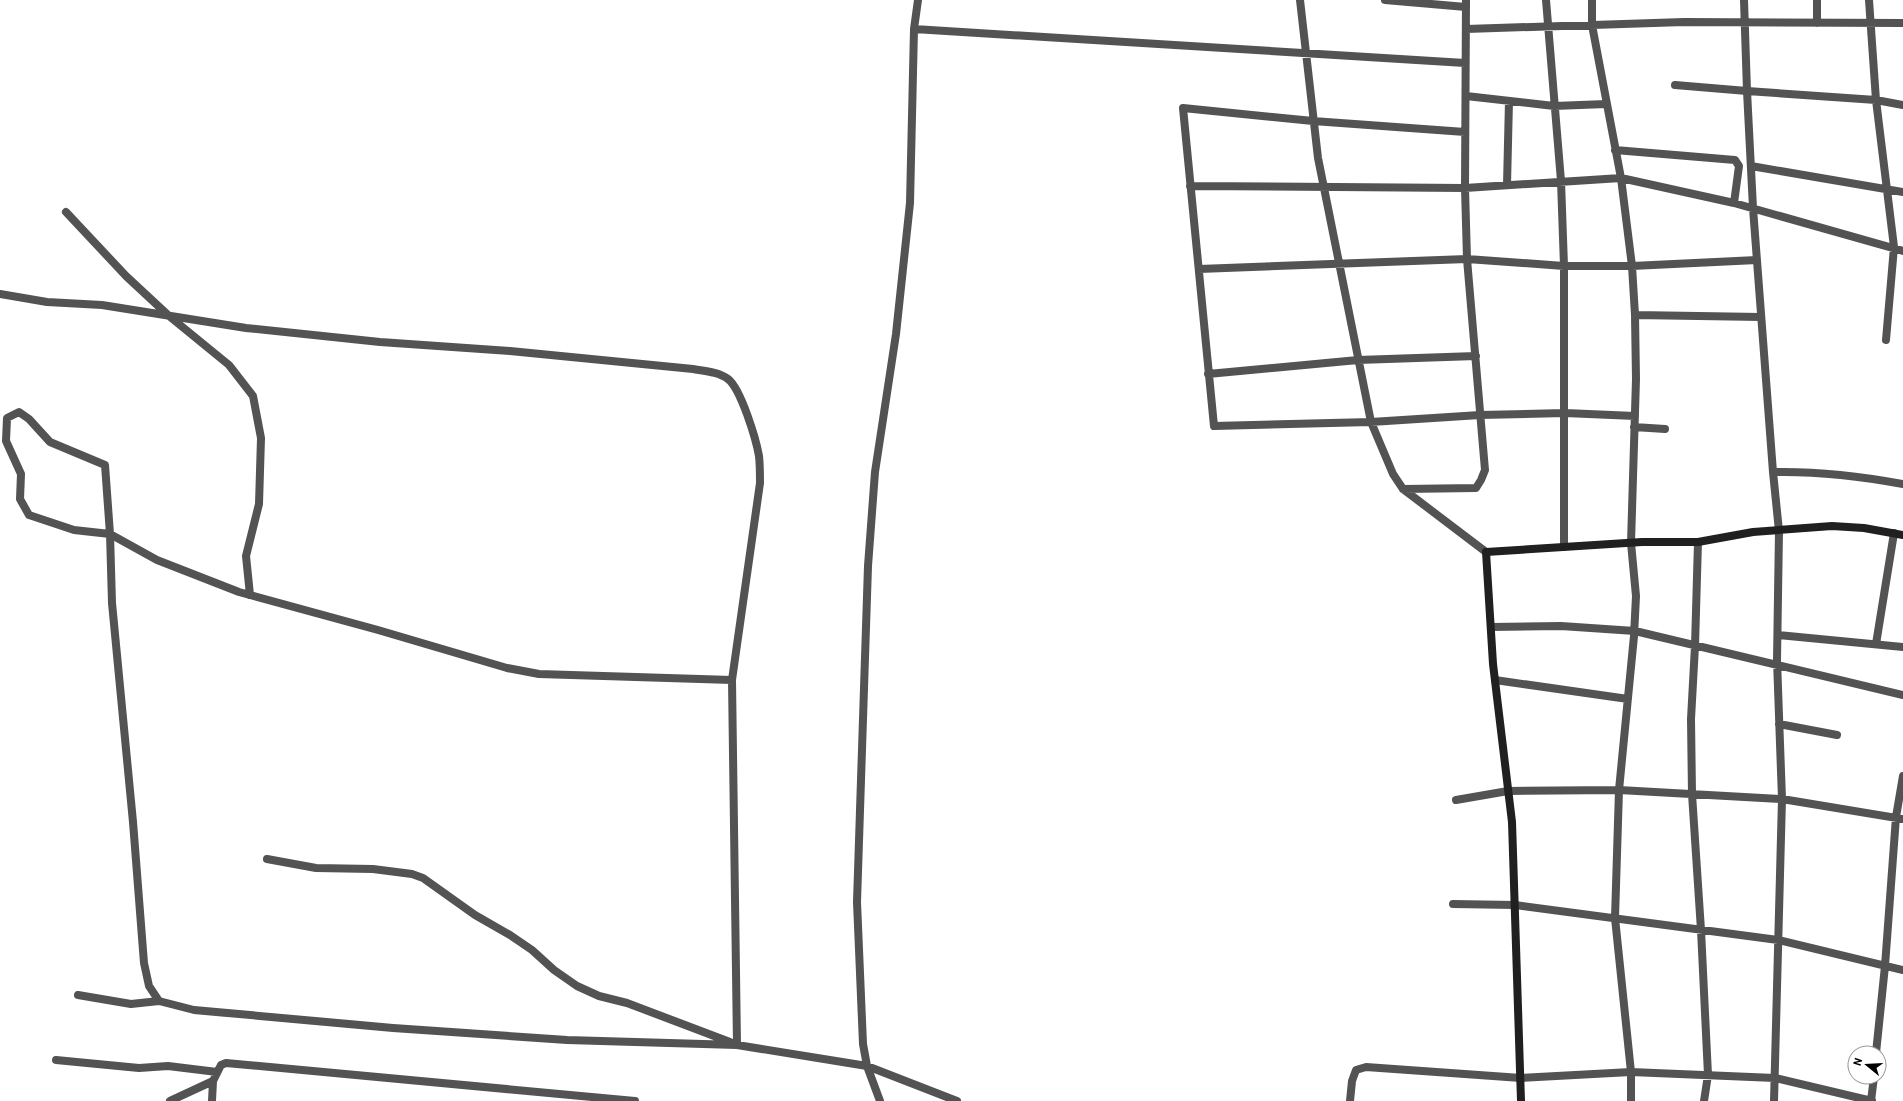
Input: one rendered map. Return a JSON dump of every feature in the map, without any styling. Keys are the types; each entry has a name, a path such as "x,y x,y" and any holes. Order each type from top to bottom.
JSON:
{"street":[{"path":"880,1101 867,1066 863,1044 857,902 868,566 875,472 896,334 910,203 914,29 918,0"},
{"path":"1300,0 1313,121 1339,264 1371,422 1393,474 1403,490 1486,552 1631,543 1698,542 1753,532 1832,526 1864,528 1899,534 1876,644"},
{"path":"1386,0 1466,3 1465,188 1468,259 1485,470 1476,488 1403,490"},
{"path":"1546,0 1550,27 1554,106 1561,181 1564,266 1564,547"},
{"path":"1592,0 1592,25 1621,178 1632,266 1634,315 1635,416 1631,543 1636,596 1635,631 1618,790 1615,918 1631,1072 1631,1101"},
{"path":"1744,0 1753,208 1773,472 1779,531 1777,664 1782,799 1774,1101"},
{"path":"1817,0 1817,23"},
{"path":"1869,0 1876,100 1894,247 1886,340"},
{"path":"1466,29 1684,22 1903,23"},
{"path":"914,29 1465,62"},
{"path":"1675,85 1876,100 1903,105"},
{"path":"1466,96 1554,106 1606,104"},
{"path":"1508,185 1509,101"},
{"path":"1466,132 1313,121 1184,108 1190,186 1214,426 1371,422 1480,415 1564,413 1635,416"},
{"path":"1615,150 1735,160 1739,166 1734,203"},
{"path":"1751,166 1903,192"},
{"path":"1190,186 1465,188 1621,178 1734,203 1894,247 1903,251"},
{"path":"66,212 126,276 169,316 229,365 253,396 261,438 259,504 246,556 250,595"},
{"path":"1199,269 1468,259 1564,266 1632,266 1757,260"},
{"path":"0,294 47,302 102,305 246,328 380,342 510,351 693,369 713,372 728,379 739,392 748,419 759,455 760,483 732,680 737,1045"},
{"path":"1634,315 1762,317"},
{"path":"1208,374 1358,360 1476,356"},
{"path":"159,1000 149,986 144,963 133,822 112,603 110,534 105,465 50,442 29,418 19,412 7,418 6,441 21,474 20,499 29,515 74,530 110,534 157,560 250,595 507,668 539,674 732,680"},
{"path":"1634,427 1665,429"},
{"path":"1773,472 1856,475 1903,484"},
{"path":"1698,542 1696,646 1691,720 1692,794 1701,930 1708,1075 1704,1101"},
{"path":"1486,552 1495,680 1512,822 1521,1101"},
{"path":"1491,627 1561,626 1635,631 1903,695"},
{"path":"1778,636 1876,644 1903,648"},
{"path":"1495,680 1628,699"},
{"path":"1779,724 1837,735"},
{"path":"1877,1045 1903,776"},
{"path":"1456,800 1508,791 1618,790 1782,799 1900,818"},
{"path":"266,859 316,868 373,869 412,874 423,878 475,915 510,935 532,950 554,970 577,986 599,996 627,1003 737,1045"},
{"path":"1453,904 1515,905 1778,940 1903,970"},
{"path":"78,995 131,1004 159,1000 194,1010 393,1028 567,1040 737,1045 867,1066 957,1101"},
{"path":"56,1060 139,1068 168,1066 217,1072"},
{"path":"212,1101 213,1081 221,1065 226,1063 635,1101"},
{"path":"1350,1101 1352,1081 1356,1070 1366,1067 1521,1078 1631,1072 1775,1078 1872,1101 1873,1085"},
{"path":"170,1101 213,1081"}]}
